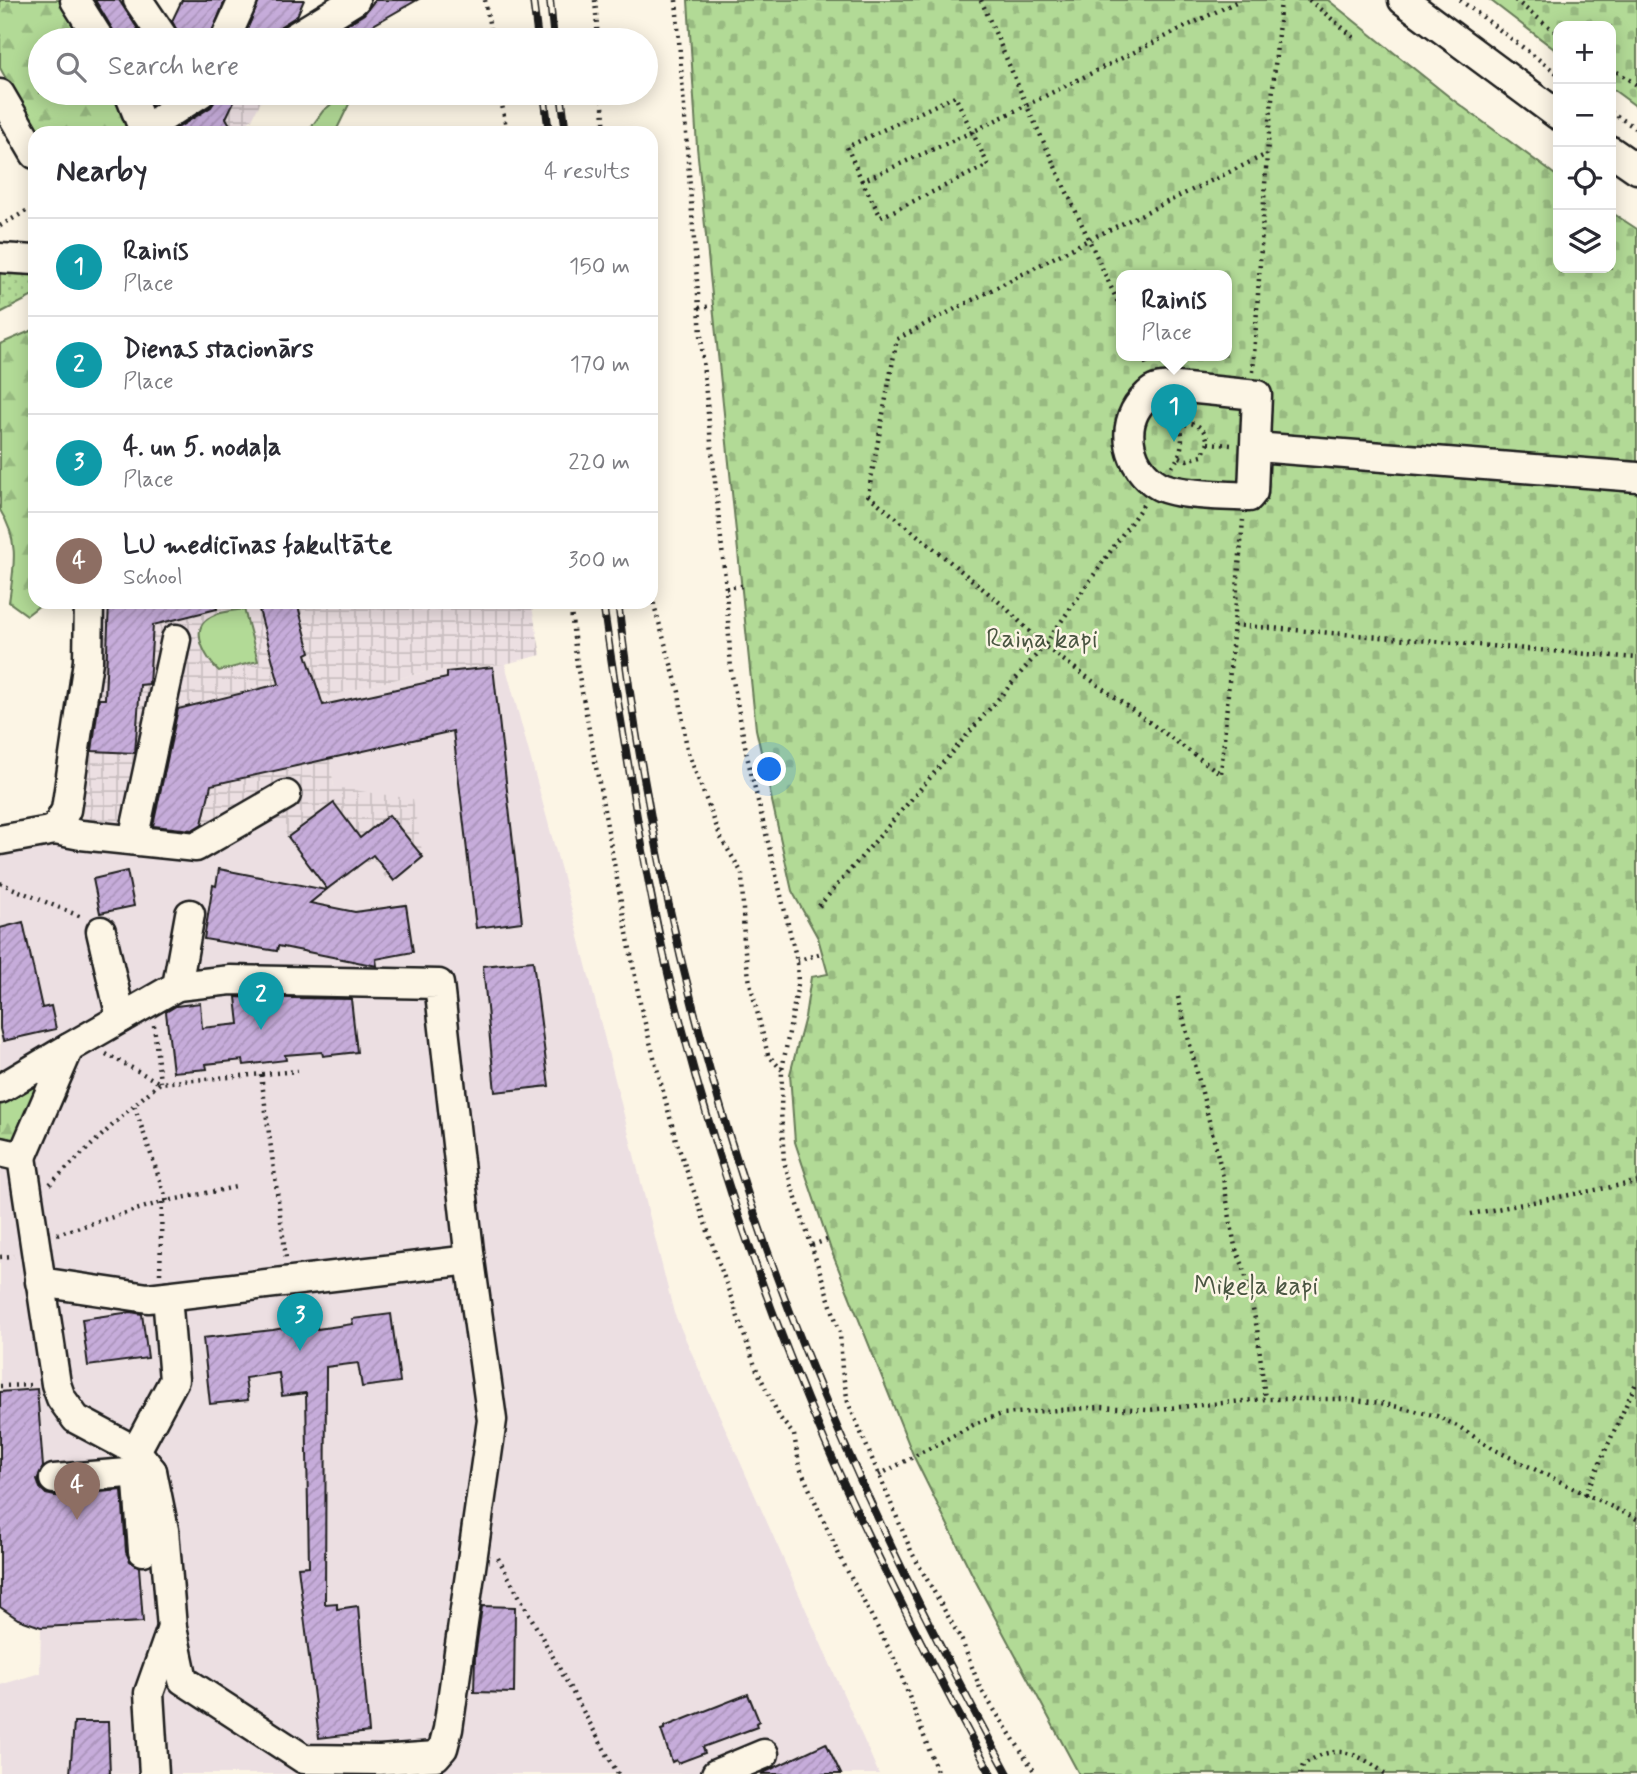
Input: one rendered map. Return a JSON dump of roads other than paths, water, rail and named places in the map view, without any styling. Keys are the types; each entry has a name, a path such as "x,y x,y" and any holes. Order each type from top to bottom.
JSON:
{"street":[{"path":"75,0 92,28"},
{"path":"138,0 161,21"},
{"path":"230,28 243,0"},
{"path":"301,28 318,0"},
{"path":"309,28 355,0"},
{"path":"1403,0 1553,111"},
{"path":"0,94 28,142"},
{"path":"135,105 143,126"},
{"path":"152,126 183,105"},
{"path":"1616,154 1637,169"},
{"path":"0,258 28,260"},
{"path":"1158,388 1251,393 1258,398 1256,447 1253,492 1249,497 1168,490 1164,476 1144,475 1133,455 1130,445 1131,419 1151,391 1158,388"},
{"path":"1256,447 1637,477"},
{"path":"55,830 66,810 71,787 88,661 89,609"},
{"path":"133,840 176,639"},
{"path":"0,840 55,830 196,847 286,795"},
{"path":"177,986 190,914"},
{"path":"101,931 121,1018"},
{"path":"0,1089 75,1044 177,986 231,980 439,984 470,1260 492,1420 450,1716 443,1748 436,1756 380,1760 304,1759 183,1680 172,1628 164,1530 144,1461 76,1419 61,1398 55,1384 29,1203 11,1154 75,1044"},
{"path":"40,1282 148,1298 163,1287 289,1281 470,1260"},
{"path":"143,1551 138,1483 174,1381 163,1287"},
{"path":"54,1479 144,1461"},
{"path":"154,1774 149,1693 172,1628"},
{"path":"279,1744 282,1774"},
{"path":"716,1774 764,1754"}],"railway":[{"path":"533,0 536,28"},
{"path":"550,0 553,28"},
{"path":"546,105 548,126"},
{"path":"562,105 565,126"},
{"path":"604,609 640,836 662,947 706,1114 742,1226 803,1390 845,1486 905,1611 991,1774"},
{"path":"619,609 645,784 682,965 731,1143 760,1230 815,1376 866,1492 920,1606 1008,1774"}],"place":[{"name":"Rainis","path":"1174,442"},
{"name":"Dienas stacionārs","path":"261,1030"},
{"name":"4. un 5. nodaļa","path":"300,1351"},
{"name":"LU medicīnas fakultāte","path":"77,1520"}],"park label":[{"name":"Raiņa kapi","path":"1042,638"},
{"name":"Miķeļa kapi","path":"1256,1285"}]}
